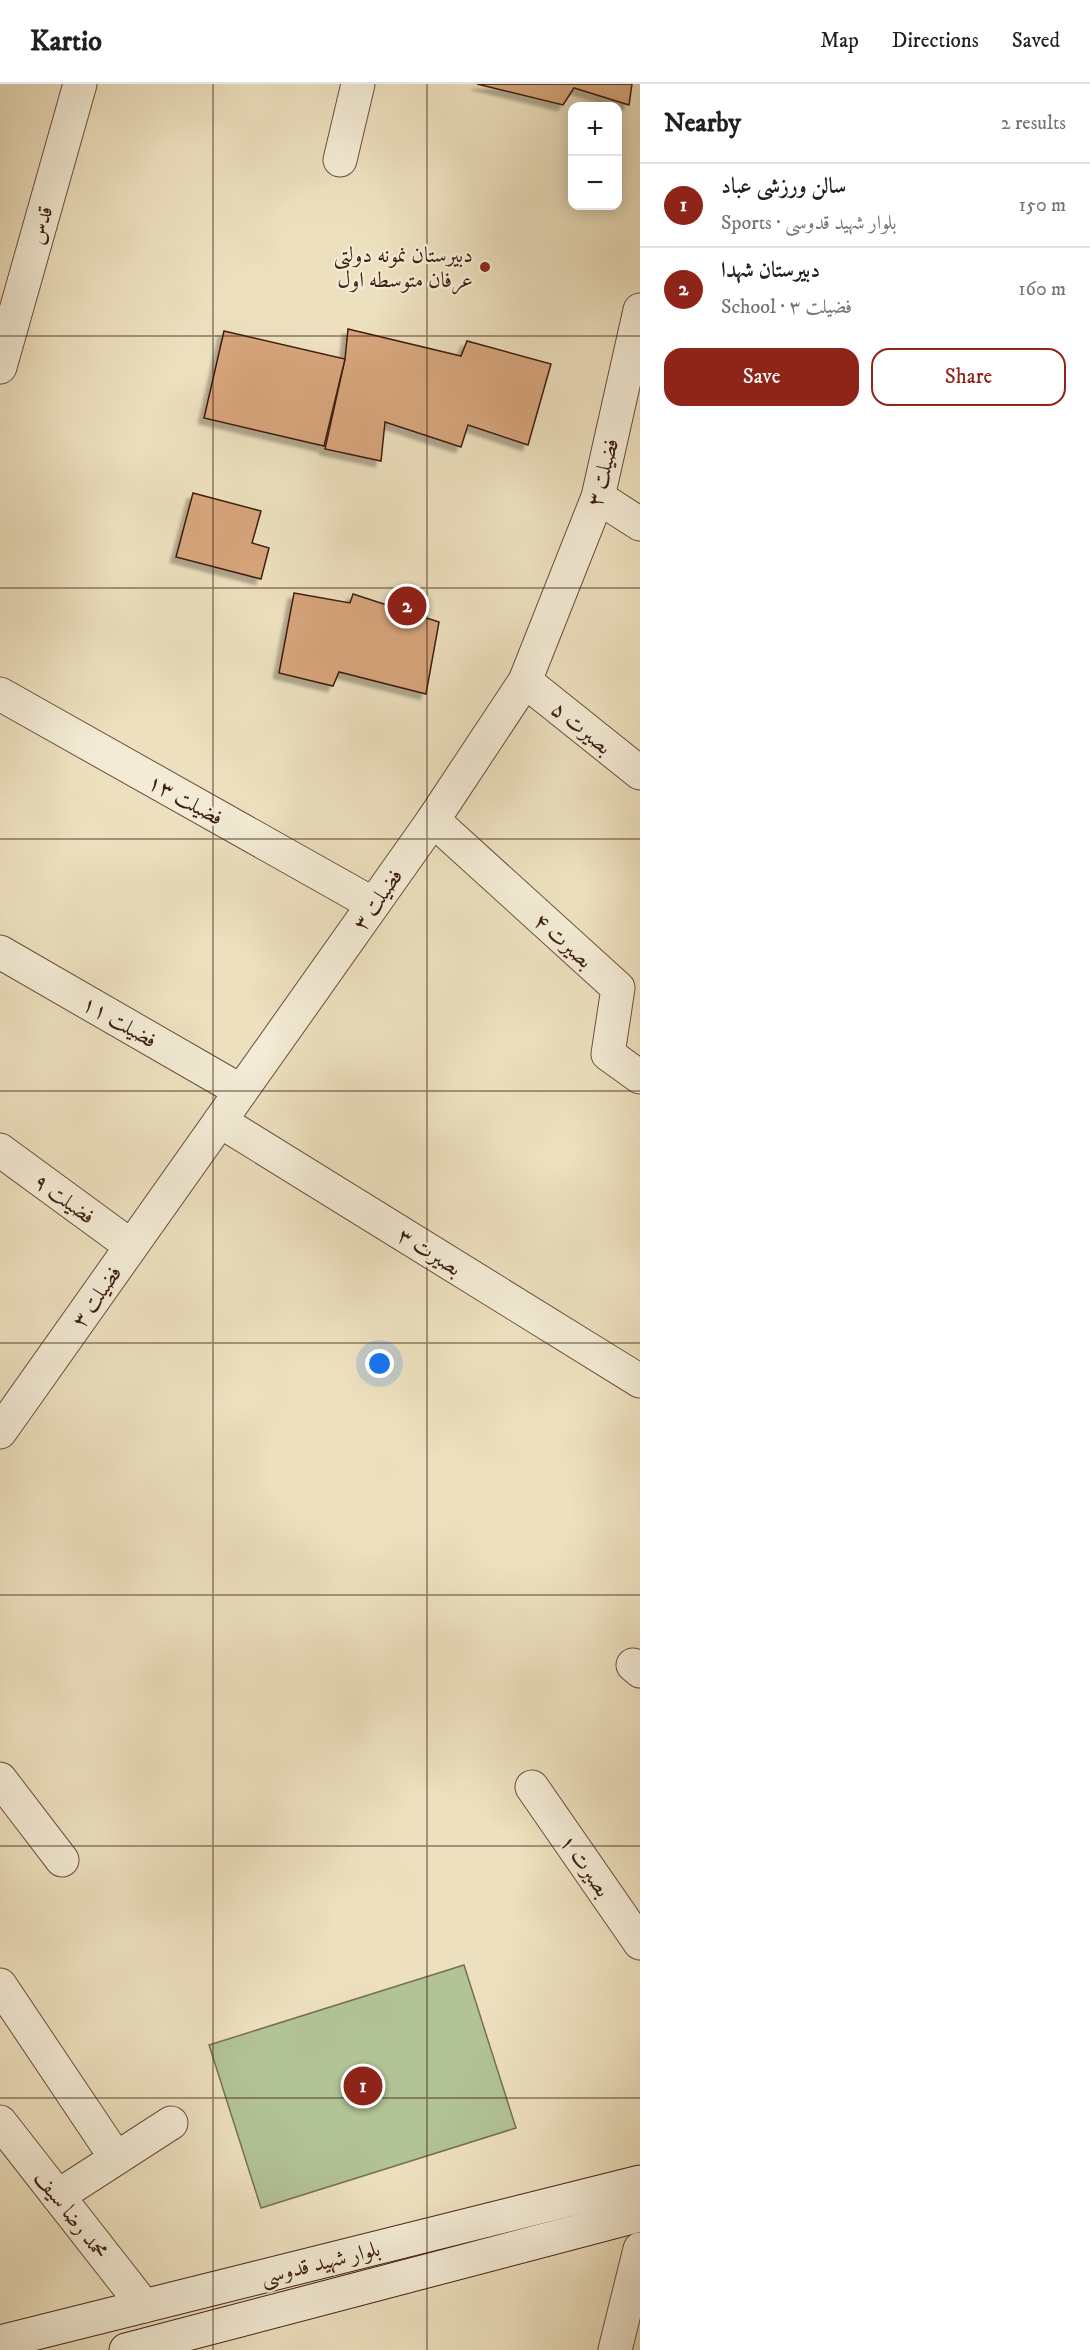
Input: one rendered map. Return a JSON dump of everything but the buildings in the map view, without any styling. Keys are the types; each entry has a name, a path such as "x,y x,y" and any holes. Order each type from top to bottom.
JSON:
{"street":[{"name":"قدس","path":"0,367 80,84"},
{"path":"340,160 358,84"},
{"name":"فضیلت ۳","path":"4,1419 131,1246 433,820 525,681 598,496 640,310"},
{"path":"598,496 640,524"},
{"name":"بصیرت ۵","path":"525,681 640,773"},
{"name":"فضیلت ۱۳","path":"0,694 373,904"},
{"name":"بصیرت ۴","path":"433,820 618,988 608,1054 640,1077"},
{"name":"فضیلت ۱۱","path":"0,952 241,1091"},
{"name":"بصیرت ۳","path":"220,1121 640,1381"},
{"name":"فضیلت ۹","path":"0,1150 131,1246"},
{"path":"0,1779 62,1860"},
{"name":"بصیرت ۱","path":"532,1787 640,1943"},
{"path":"0,1985 116,2158"},
{"name":"محمد رضا سیف","path":"0,2122 144,2306"},
{"path":"58,2196 171,2122"},
{"name":"بلوار شهید قدوسی","path":"0,2342 640,2182"},
{"name":"بلوار شهید قدوسی","path":"126,2350 640,2216"},
{"path":"615,2350 640,2249"}],"green space":[{"path":"464,1965 516,2128 261,2208 209,2045"}],"place":[{"name":"دبیرستان نمونه دولتی عرفان متوسطه اول","path":"485,267"},
{"name":"دبیرستان شهدا","path":"407,606"},
{"name":"سالن ورزشی عباد","path":"363,2086"}]}
